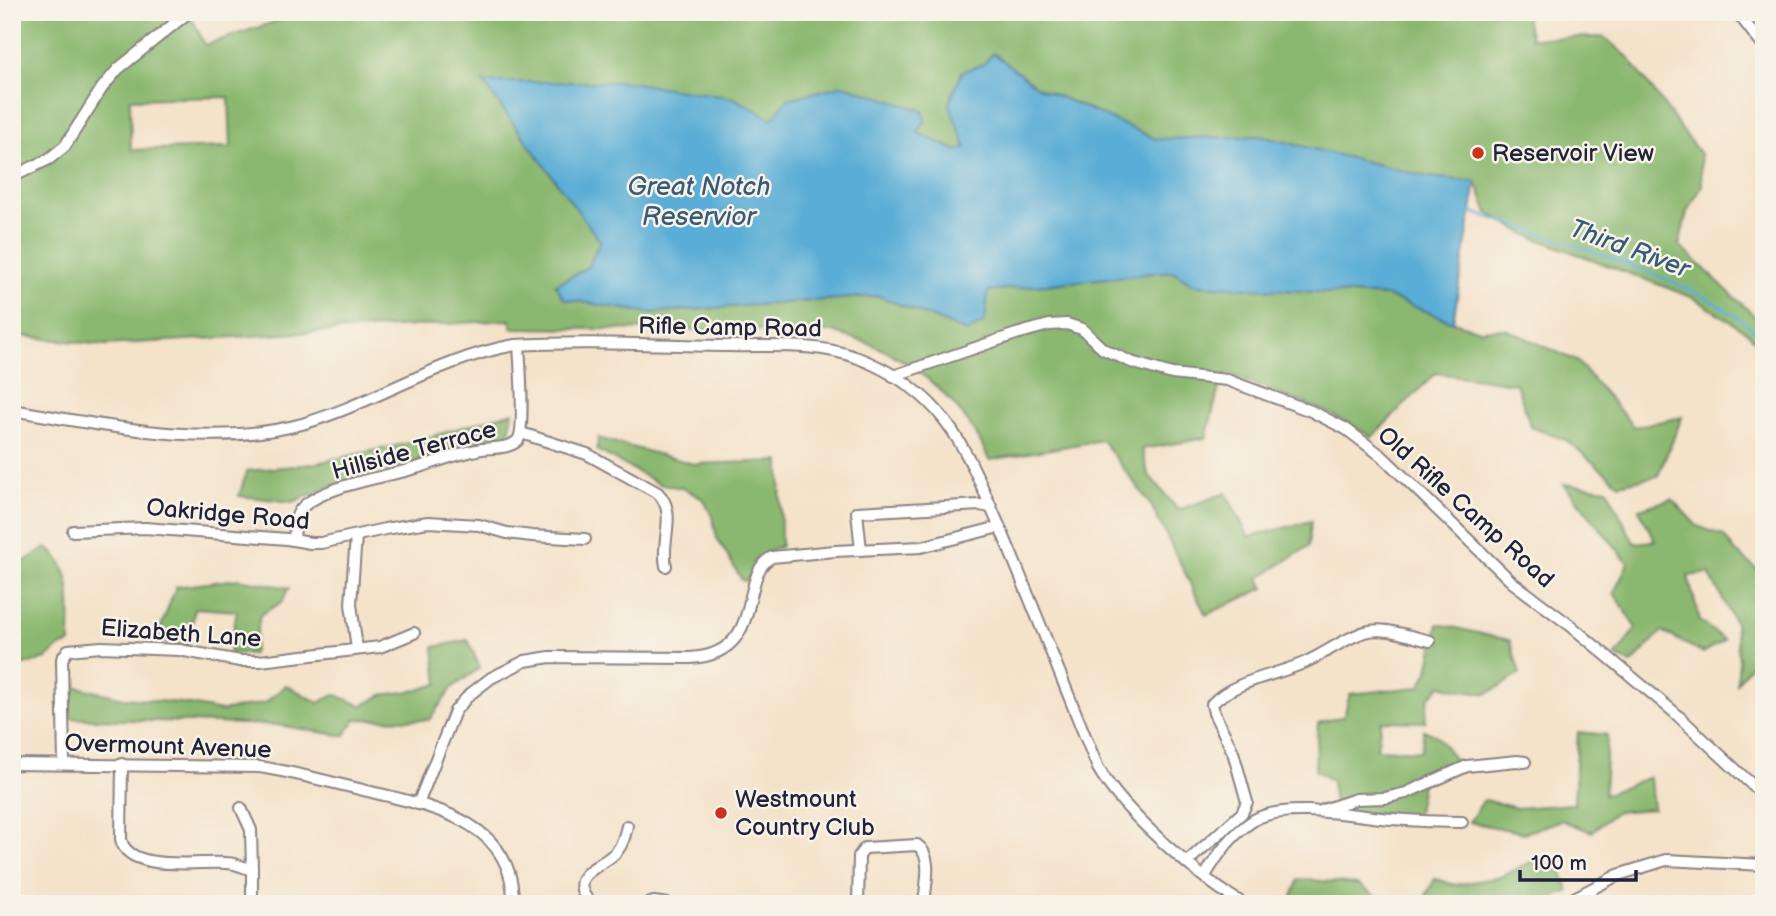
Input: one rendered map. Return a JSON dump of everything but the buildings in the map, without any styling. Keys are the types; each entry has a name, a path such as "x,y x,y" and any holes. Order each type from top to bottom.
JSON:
{"street":[{"path":"12,177 49,159 65,146 102,88 118,69 189,12"},
{"path":"1737,12 1764,47"},
{"name":"Old Rifle Camp Road","path":"893,376 1016,334 1049,325 1067,324 1082,329 1103,349 1131,362 1172,373 1227,380 1322,416 1346,429 1383,457 1512,582 1571,626 1677,715 1764,796"},
{"name":"Rifle Camp Road","path":"12,410 149,430 255,433 302,424 480,352 519,345 811,347 830,349 856,357 893,376 926,400 948,426 970,461 1107,784 1132,812 1187,862 1244,904"},
{"name":"Hillside Terrace","path":"293,540 298,513 317,498 382,475 413,469 447,457 512,445 520,438 521,433 519,345"},
{"path":"521,433 587,454 658,493 668,508 664,552 666,566"},
{"path":"861,550 857,512 980,505 990,507"},
{"name":"Oakridge Road","path":"73,531 145,528 321,543 428,522 449,522 479,525 508,533 585,539"},
{"path":"418,804 451,719 461,703 480,686 525,662 550,657 709,656 727,644 742,627 748,615 757,575 767,560 784,555 936,545 999,527"},
{"path":"356,536 351,604 357,649"},
{"path":"1205,876 1247,802 1233,752 1214,713 1212,704 1217,698 1231,690 1305,663 1366,631 1380,631 1430,641"},
{"name":"Elizabeth Lane","path":"64,763 62,659 68,650 101,647 165,649 240,661 260,661 380,647 414,633"},
{"path":"1317,812 1356,799 1385,798 1406,793 1466,766 1525,762"},
{"name":"Overmount Avenue","path":"12,764 259,767 295,773 440,810 484,834 494,845 508,865 513,887 513,904"},
{"path":"122,764 122,845 130,855 143,861 229,863 252,870"},
{"path":"242,808 251,830 252,904"},
{"path":"1187,862 1228,833 1271,814 1317,812 1462,822"},
{"path":"591,904 584,896 582,885 585,876 591,868 616,853 623,841 626,825"},
{"path":"858,904 859,856 865,848 917,845 924,849 927,858 924,904"},
{"path":"1563,904 1618,875 1666,860 1764,865"},
{"path":"648,904 654,901 668,904"}],"green space":[{"path":"12,12 189,12 205,45 280,20 277,12 1524,12 1531,38 1604,37 1628,57 1700,154 1702,186 1687,212 1679,245 1764,325 1764,351 1748,333 1694,298 1527,235 1488,213 1476,182 1428,177 1260,136 1156,139 1037,87 993,53 984,64 962,72 966,148 957,151 917,133 772,120 734,98 484,82 601,241 588,267 556,284 649,313 879,296 967,332 985,322 987,291 1173,271 1195,285 1387,296 1480,330 1506,329 1577,361 1634,427 1682,417 1658,476 1619,484 1566,440 1531,427 1516,384 1436,373 1372,437 1329,413 1227,374 1220,384 1206,438 1142,449 1148,474 1178,510 1226,493 1249,537 1311,521 1309,546 1259,578 1264,588 1206,615 1151,505 1102,440 989,460 970,425 957,408 927,379 893,355 834,332 512,328 510,320 104,345 12,335","holes":["229,97 231,147 131,150 130,99"]},
{"path":"513,412 508,437 344,481 293,502 239,496 247,471 312,464 413,442"},
{"path":"598,438 694,464 780,461 781,546 760,560 748,581 742,580 717,538 712,516 703,499 683,488 659,484 597,450"},
{"path":"1564,484 1607,489 1634,543 1655,541 1639,509 1672,499 1697,526 1724,536 1735,551 1764,575 1764,648 1737,683 1739,661 1735,623 1709,573 1688,576 1700,621 1724,640 1703,653 1662,631 1632,663 1615,657 1636,628 1614,593 1628,563"},
{"path":"46,548 56,555 67,577 70,643 58,648 46,659 12,668 12,557 18,565"},
{"path":"238,579 289,588 282,602 260,615 253,654 229,653 237,611 195,608 187,649 156,640 176,587"},
{"path":"1438,624 1510,640 1520,674 1487,694 1440,686 1428,698 1425,722 1381,721 1377,749 1421,751 1424,730 1437,736 1456,761 1424,772 1416,818 1334,810 1332,781 1315,770 1318,723 1344,716 1350,694 1420,687 1428,671"},
{"path":"468,640 480,668 453,687 429,720 356,719 344,736 277,725 69,718 69,685 124,698 180,703 221,711 265,703 286,685 319,703 334,694 362,706 382,695 438,684 434,647"},
{"path":"1578,732 1607,735 1604,795 1650,777 1653,809 1615,812 1592,832 1561,820 1525,833 1469,822 1484,800 1517,808 1574,804"},
{"path":"1531,862 1560,868 1569,891 1538,904 1434,904 1426,895 1435,879 1455,885 1500,877"},
{"path":"1299,879 1357,884 1387,904 1289,904"}],"water":[{"name":"Great Notch Reservior","path":"993,53 1037,87 1156,139 1260,136 1428,177 1476,182 1453,322 1387,296 1195,285 1172,271 988,291 985,322 967,332 879,296 649,313 564,299 556,285 588,267 600,241 483,82 629,82 734,98 772,119 788,99 844,85 923,111 925,121 918,133 957,151 966,148 949,103 962,72 984,64"}],"waterway":[{"name":"Third River","path":"1471,212 1590,251 1683,287 1733,314 1764,339"}],"place":[{"name":"Reservoir View","path":"1478,153"},
{"name":"Westmount Country Club","path":"721,813"}]}
